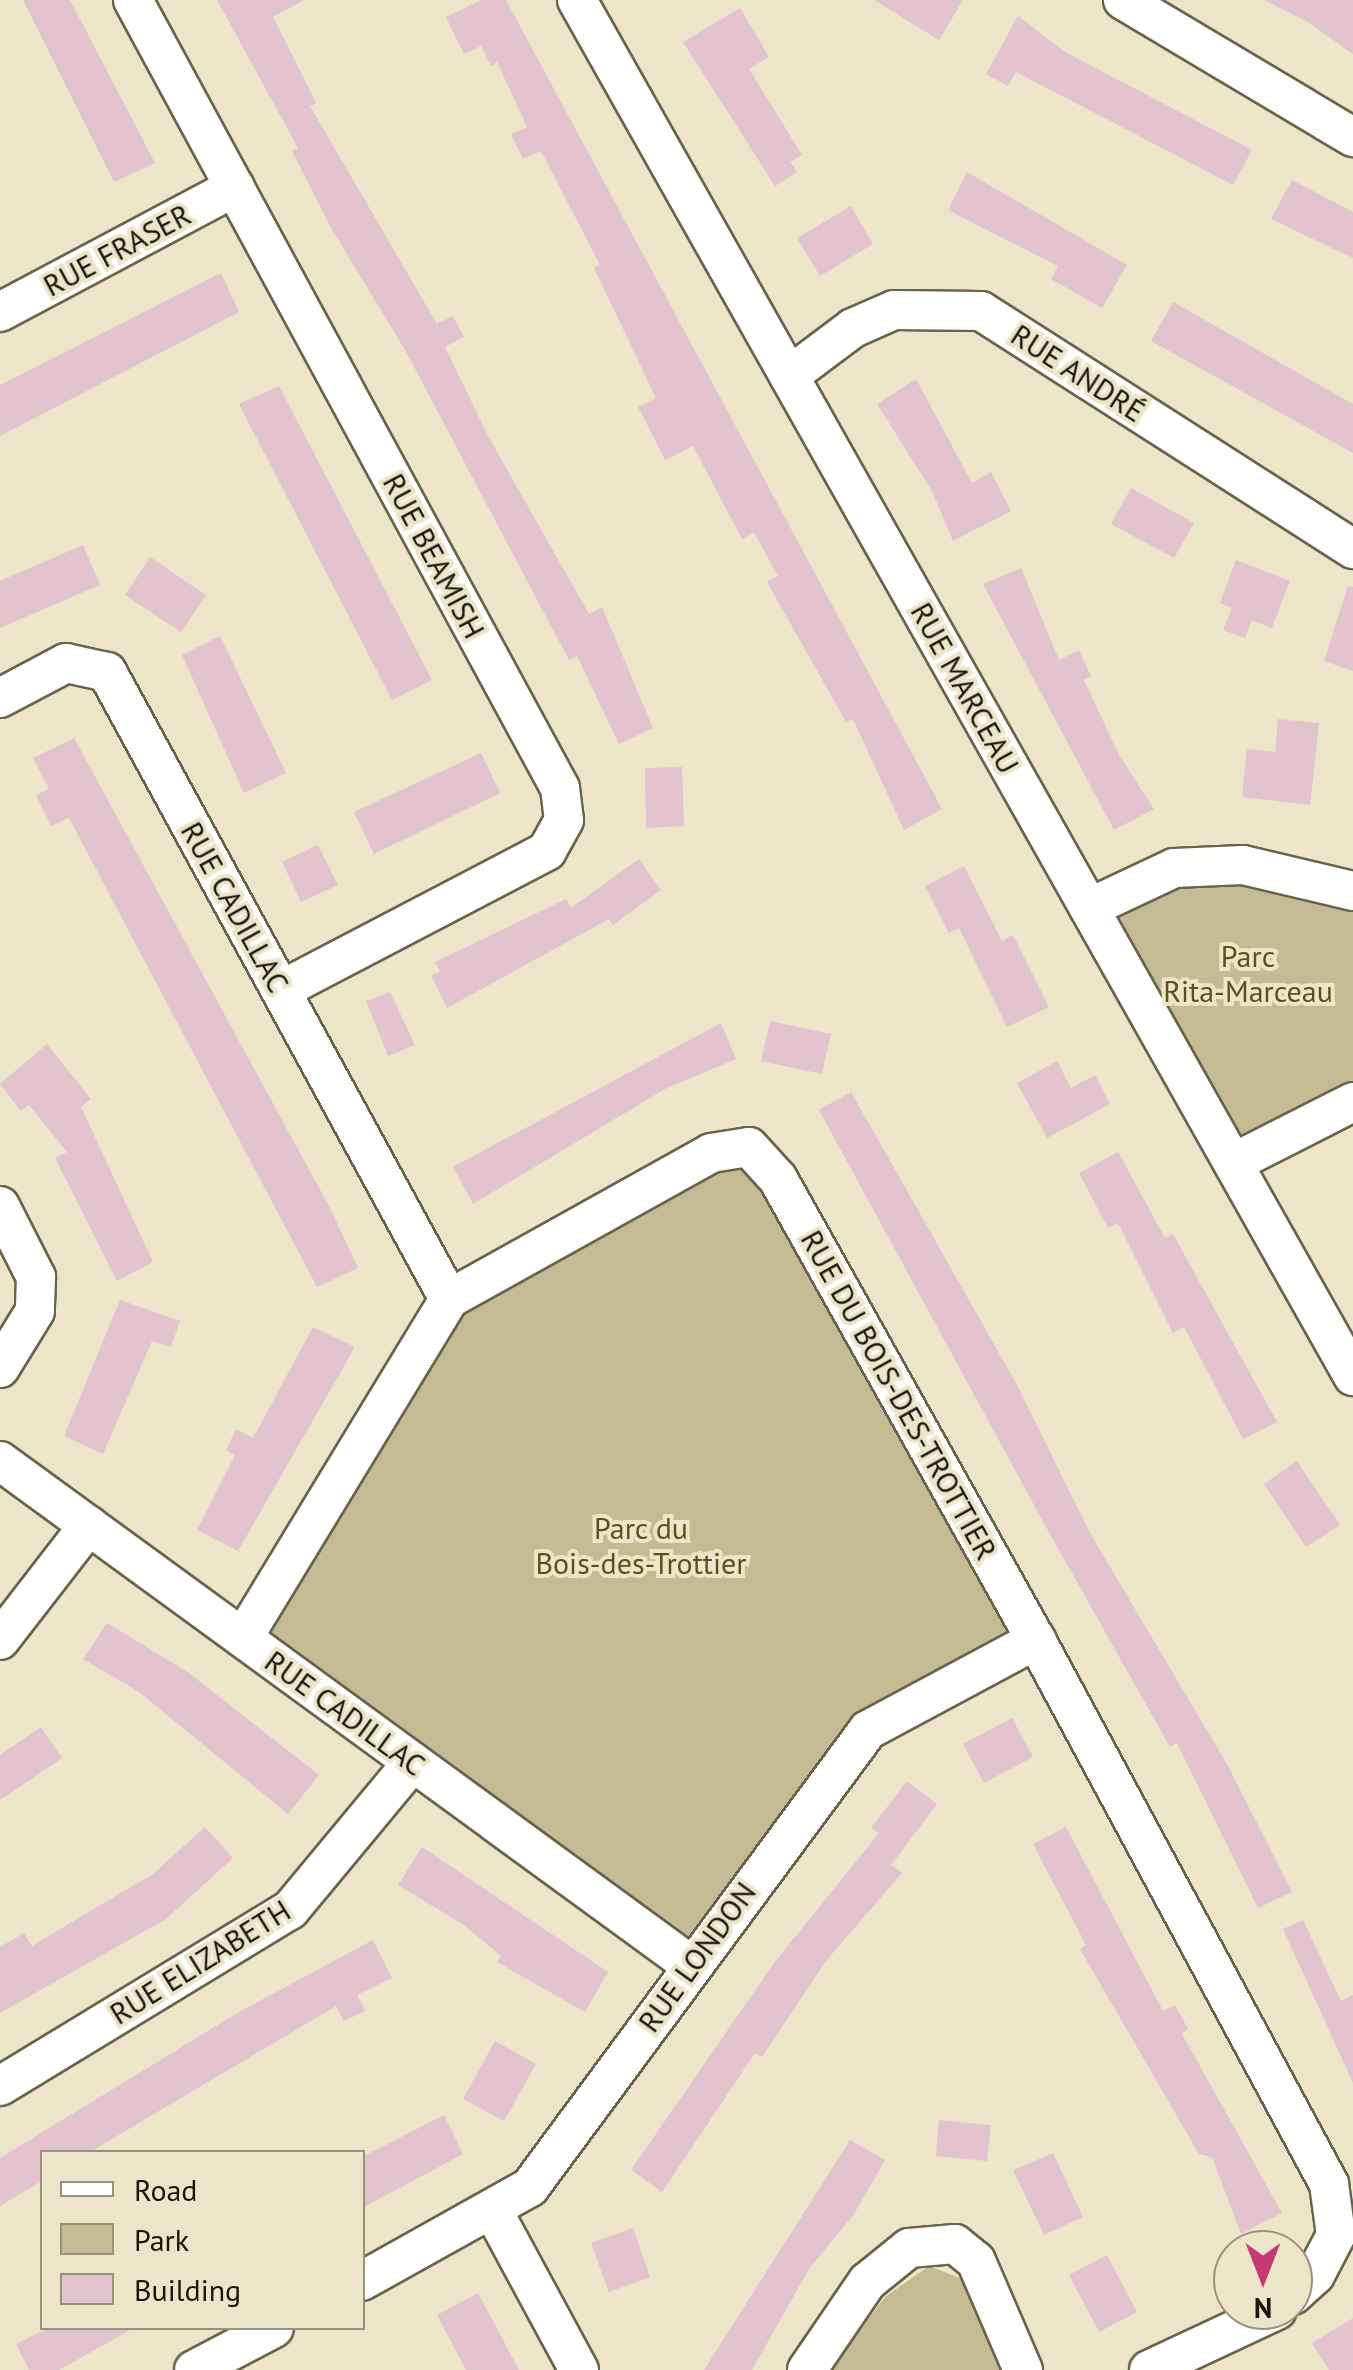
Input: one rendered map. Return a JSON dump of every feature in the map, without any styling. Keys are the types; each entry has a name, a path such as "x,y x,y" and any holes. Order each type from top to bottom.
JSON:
{"street":[{"name":"RUE BEAMISH","path":"133,0 560,788 564,820 548,851 280,990"},
{"path":"1123,0 1353,137"},
{"name":"RUE MARCEAU","path":"595,8 789,376 1353,1376"},
{"name":"RUE FRASER","path":"0,312 235,187"},
{"name":"RUE ANDRÉ","path":"789,376 852,328 894,310 981,311 1353,549"},
{"name":"RUE CADILLAC","path":"0,698 66,663 107,672 449,1298"},
{"path":"1088,908 1174,868 1243,865 1353,890"},
{"path":"1233,1163 1353,1102"},
{"name":"RUE DU BOIS-DES-TROTTIER","path":"243,1638 449,1298 710,1153 749,1148 778,1180 1036,1640 1328,2184 1336,2236 1313,2277"},
{"path":"0,1206 36,1277 34,1311 0,1368"},
{"name":"RUE CADILLAC","path":"0,1460 691,1966"},
{"path":"0,1640 89,1526"},
{"name":"RUE LONDON","path":"365,2279 494,2211 530,2187 868,1730 1036,1640"},
{"name":"RUE ELIZABETH","path":"0,2086 290,1910 413,1762"},
{"path":"494,2211 578,2370"},
{"path":"808,2370 867,2282 909,2248 955,2244 976,2262 1023,2370"},
{"path":"194,2370 270,2330"},
{"path":"1149,2370 1234,2330"}],"green space":[{"name":"Parc Rita-Marceau","path":"1174,868 1353,891 1353,1102 1233,1163 1089,908"},
{"name":"Parc du Bois-des-Trottier","path":"749,1147 1036,1640 868,1730 691,1965 243,1638 449,1299"},
{"path":"929,2266 967,2281 1007,2370 830,2370 885,2297"}],"building":[{"path":"23,0 70,0 155,163 114,182"},
{"path":"217,0 304,0 273,17 316,103 310,106 437,324 453,316 464,337 445,347 488,436 589,614 602,607 653,728 619,744 577,656 569,660 405,350 330,226 292,151 298,148"},
{"path":"481,0 506,0 942,809 904,830 853,719 846,722 767,582 778,576 754,532 742,539 693,446 665,460 638,407 656,398 594,268 600,265 541,151 523,159 511,134 527,127 497,62 491,66 481,46 464,54 446,17"},
{"path":"874,0 963,0 939,40"},
{"path":"1264,0 1353,0 1353,54 1308,22"},
{"path":"740,8 769,57 749,69 802,155 790,162 797,172 775,186 683,42"},
{"path":"1018,16 1065,52 1252,150 1233,185 1016,72 1008,86 986,74"},
{"path":"967,172 1127,265 1102,308 1051,279 1058,266 948,210"},
{"path":"1292,180 1353,212 1353,258 1271,219"},
{"path":"851,206 873,244 820,276 797,238"},
{"path":"221,273 239,312 0,436 0,385"},
{"path":"1173,302 1353,404 1353,453 1151,341"},
{"path":"916,379 972,483 991,472 1011,511 953,541 932,491 877,404"},
{"path":"279,386 432,680 392,700 239,404"},
{"path":"1131,488 1194,523 1174,558 1111,524"},
{"path":"83,545 100,585 0,628 0,581"},
{"path":"150,557 206,595 181,632 125,595"},
{"path":"1236,560 1290,581 1272,628 1252,620 1245,638 1223,630 1232,608 1220,603"},
{"path":"1021,568 1059,660 1079,650 1091,676 1084,680 1119,755 1154,809 1114,830 983,584"},
{"path":"1348,586 1353,587 1353,671 1324,661"},
{"path":"220,636 286,773 244,793 182,655"},
{"path":"1278,719 1319,723 1310,805 1242,797 1247,749 1275,752"},
{"path":"74,738 330,1208 358,1268 317,1287 69,818 51,826 36,795 49,789 33,758"},
{"path":"481,753 500,793 374,854 354,812"},
{"path":"682,767 684,826 646,828 645,768"},
{"path":"318,845 338,885 301,902 282,862"},
{"path":"639,859 661,890 613,925 609,919 447,1008 431,975 440,972 435,962 566,899 571,908"},
{"path":"964,866 1002,941 1013,935 1049,1007 1007,1027 959,928 949,933 925,886"},
{"path":"390,992 415,1045 388,1056 366,1001"},
{"path":"770,1021 831,1034 822,1074 761,1061"},
{"path":"721,1023 736,1059 665,1089 473,1204 453,1167"},
{"path":"47,1044 91,1099 81,1107 153,1262 117,1281 55,1158 67,1152 29,1105 21,1111 0,1084"},
{"path":"1057,1061 1071,1088 1095,1075 1110,1104 1047,1138 1017,1083"},
{"path":"851,1092 1016,1383 1090,1533 1228,1766 1292,1892 1258,1908 1177,1743 1170,1747 1046,1527 819,1110"},
{"path":"1118,1152 1165,1238 1173,1234 1277,1422 1243,1439 1184,1327 1173,1333 1118,1223 1108,1228 1079,1173"},
{"path":"120,1300 180,1321 171,1347 152,1341 103,1454 64,1436"},
{"path":"313,1327 355,1347 238,1551 197,1530 235,1455 226,1450 236,1429 253,1438"},
{"path":"1297,1461 1340,1525 1306,1547 1264,1484"},
{"path":"107,1623 189,1673 319,1775 288,1814 139,1692 83,1659"},
{"path":"1012,1718 1033,1757 984,1783 963,1744"},
{"path":"41,1727 62,1758 0,1800 0,1755"},
{"path":"907,1781 937,1804 891,1865 902,1873 825,1962 762,2057 755,2053 662,2192 631,2170 774,1963 879,1833 871,1828"},
{"path":"205,1827 233,1858 166,1919 0,2013 0,1947 24,1933 32,1946 153,1874"},
{"path":"1066,1827 1163,2011 1175,2005 1188,2029 1182,2034 1282,2213 1249,2230 1239,2230 1212,2157 1199,2154 1080,1949 1086,1945 1033,1844"},
{"path":"422,1847 608,1972 585,2012 497,1962 501,1956 464,1925 398,1885"},
{"path":"1303,1920 1341,2001 1353,1995 1353,2083 1283,1929"},
{"path":"373,1940 392,1978 357,1995 365,2011 344,2021 336,2006 93,2150 40,2150 40,2182 0,2206 0,2158 239,2012"},
{"path":"495,2041 536,2064 504,2121 463,2099"},
{"path":"444,2115 463,2154 365,2206 365,2155"},
{"path":"939,2120 991,2125 987,2161 936,2156"},
{"path":"850,2140 885,2160 854,2214 809,2269 752,2370 704,2370"},
{"path":"1053,2153 1083,2217 1044,2235 1013,2170"},
{"path":"633,2228 650,2277 609,2292 591,2243"},
{"path":"1107,2255 1137,2312 1099,2332 1069,2275"},
{"path":"478,2293 519,2370 466,2370 437,2315"},
{"path":"1353,2318 1353,2370 1329,2370 1312,2343"},
{"path":"44,2330 130,2330 59,2370 29,2370 16,2344"}]}
